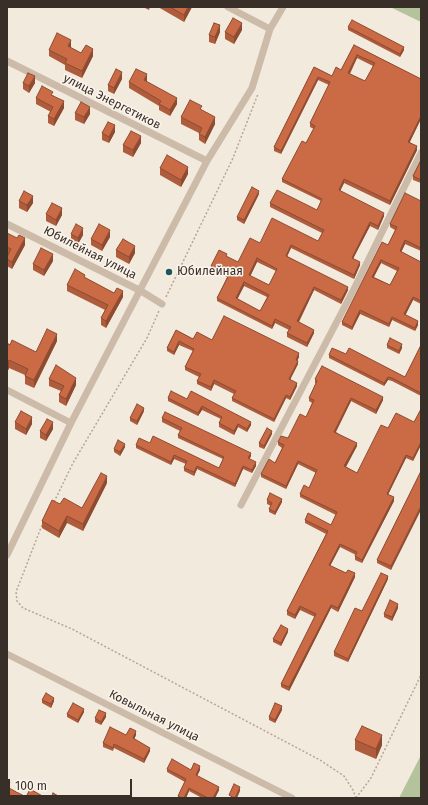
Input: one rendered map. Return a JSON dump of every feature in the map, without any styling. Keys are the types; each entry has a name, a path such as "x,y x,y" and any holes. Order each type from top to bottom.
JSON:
{"street":[{"path":"228,7 270,28"},
{"path":"7,555 71,423 207,162 252,88 270,28 283,7"},
{"name":"улица Энергетиков","path":"7,61 207,162"},
{"path":"241,505 352,293 421,153"},
{"name":"Юбилейная улица","path":"7,224 141,291 162,304"},
{"path":"7,390 71,423"},
{"name":"Ковыльная улица","path":"7,654 292,798"}],"path":[{"path":"53,504 73,463 148,338 162,304 233,158 258,93 252,88"},
{"path":"44,522 16,592 17,601 23,608 72,629 320,760 344,776 356,798"},
{"path":"356,798 371,778 421,675"}],"green space":[{"path":"390,7 421,7 421,22"},
{"path":"421,755 421,798 399,798"}],"building":[{"path":"170,7 188,7 184,15"},
{"path":"233,18 242,23 234,37 225,32"},
{"path":"352,20 404,47 400,54 348,27"},
{"path":"214,23 220,25 215,37 209,35"},
{"path":"57,33 71,40 68,46 81,53 86,45 93,49 82,71 65,63 67,59 49,50"},
{"path":"354,45 421,79 421,118 408,142 417,146 390,201 344,179 339,190 384,213 378,226 370,222 352,258 360,262 354,275 291,245 286,256 348,287 341,300 314,287 297,321 314,330 307,343 287,333 291,327 275,319 272,326 217,298 229,275 211,266 219,250 227,254 226,256 238,262 250,238 260,243 272,218 318,241 324,230 270,203 277,190 317,210 322,199 282,179 302,141 306,143 315,126 310,123 330,82 318,77 281,151 274,147 314,67 332,76 336,67 341,70","holes":["357,55 375,63 365,81 348,73","257,258 277,269 269,285 249,275","244,282 269,295 260,311 236,298"]},
{"path":"116,69 122,72 114,88 108,85"},
{"path":"136,69 147,74 144,80 177,98 170,110 159,104 161,101 129,82"},
{"path":"28,73 35,76 29,86 23,83"},
{"path":"42,86 53,92 51,95 64,101 54,119 48,116 53,107 36,98"},
{"path":"190,100 202,106 200,109 215,117 205,137 199,134 202,128 181,117"},
{"path":"81,102 90,107 84,117 75,113"},
{"path":"108,122 115,125 109,137 102,133"},
{"path":"131,131 141,136 133,150 123,145"},
{"path":"167,155 188,167 181,180 160,168"},
{"path":"421,160 421,180 413,176"},
{"path":"252,187 259,191 244,220 237,217"},
{"path":"24,191 33,196 27,205 19,201"},
{"path":"405,193 421,201 421,248 405,240 400,251 421,262 421,301 413,297 404,314 418,321 415,328 392,317 389,324 360,310 352,327 342,322 382,242 388,245 397,227 390,224","holes":["381,260 399,268 390,285 372,277"]},
{"path":"52,203 62,208 56,220 46,214"},
{"path":"76,224 83,228 78,238 71,234"},
{"path":"99,224 110,230 102,245 91,239"},
{"path":"7,233 17,238 19,235 25,238 12,262 7,259 11,249 7,247"},
{"path":"123,239 135,246 129,257 116,250"},
{"path":"41,248 53,254 44,270 33,264"},
{"path":"75,269 85,275 84,277 114,293 117,288 123,291 106,321 101,318 108,305 67,285"},
{"path":"224,316 299,353 296,360 298,361 289,379 297,383 290,397 286,395 274,419 232,398 236,391 214,380 211,387 197,381 201,374 185,367 194,349 179,341 174,352 167,348 176,330 193,339 197,332 212,340"},
{"path":"47,329 57,334 34,380 25,376 28,369 9,360 7,365 7,343 10,345 12,340 36,352"},
{"path":"390,338 402,344 399,351 387,345"},
{"path":"421,345 421,393 392,378 388,377 384,383 329,355 332,348 346,354 349,348 405,377"},
{"path":"56,365 76,378 66,399 59,395 64,386 49,379"},
{"path":"322,366 383,397 376,410 351,398 334,432 357,443 344,466 357,473 381,425 388,428 396,413 414,422 421,409 421,442 413,458 406,455 387,494 394,497 362,560 355,556 357,552 340,544 329,565 346,573 348,570 355,573 338,608 331,605 289,687 281,684 316,614 300,606 295,615 287,611 328,531 305,520 308,513 331,525 337,512 300,494 304,485 309,488 317,470 298,461 286,486 261,474 269,459 275,463 284,445 278,442 281,436 288,438 300,414 306,417 314,400 309,398 317,381 315,379"},
{"path":"171,391 187,399 191,391 251,422 247,429 238,424 234,431 219,423 222,417 202,406 198,413 168,398"},
{"path":"137,404 144,408 137,421 130,418"},
{"path":"21,411 32,417 26,429 15,422"},
{"path":"165,412 251,453 248,458 256,462 252,470 243,466 235,484 197,466 194,472 184,468 187,461 174,455 171,462 136,445 139,438 150,443 153,436 219,468 224,457 178,435 182,428 162,418"},
{"path":"47,419 53,422 46,435 40,431"},
{"path":"267,428 272,431 264,446 259,443"},
{"path":"118,440 125,444 120,452 114,449"},
{"path":"421,471 421,506 391,566 377,560"},
{"path":"101,473 107,476 83,524 67,516 59,531 42,521 52,500 60,504 64,498 82,508"},
{"path":"270,493 282,499 275,512 269,509 272,503 267,500"},
{"path":"381,573 388,576 348,659 334,652 355,608 362,611"},
{"path":"390,600 398,604 392,617 384,614"},
{"path":"281,625 288,629 281,643 273,639"},
{"path":"46,693 54,698 51,704 42,700"},
{"path":"73,703 84,709 78,720 67,714"},
{"path":"275,703 282,706 275,720 269,717"},
{"path":"99,710 106,713 101,722 95,718"},
{"path":"362,726 382,735 376,749 355,740"},
{"path":"110,727 126,735 130,728 136,731 133,738 150,748 144,759 114,744 113,748 103,743"},
{"path":"172,759 191,770 194,763 200,766 196,775 219,787 213,798 208,798 189,788 184,798 178,796 186,779 167,769"},
{"path":"7,780 10,782 7,787"},
{"path":"234,784 240,787 235,798 229,795"},
{"path":"7,787 26,797 30,789 46,798 10,798 11,797 7,795"},
{"path":"53,793 60,797 51,798"}],"place":[{"name":"Юбилейная","path":"169,272"}]}
